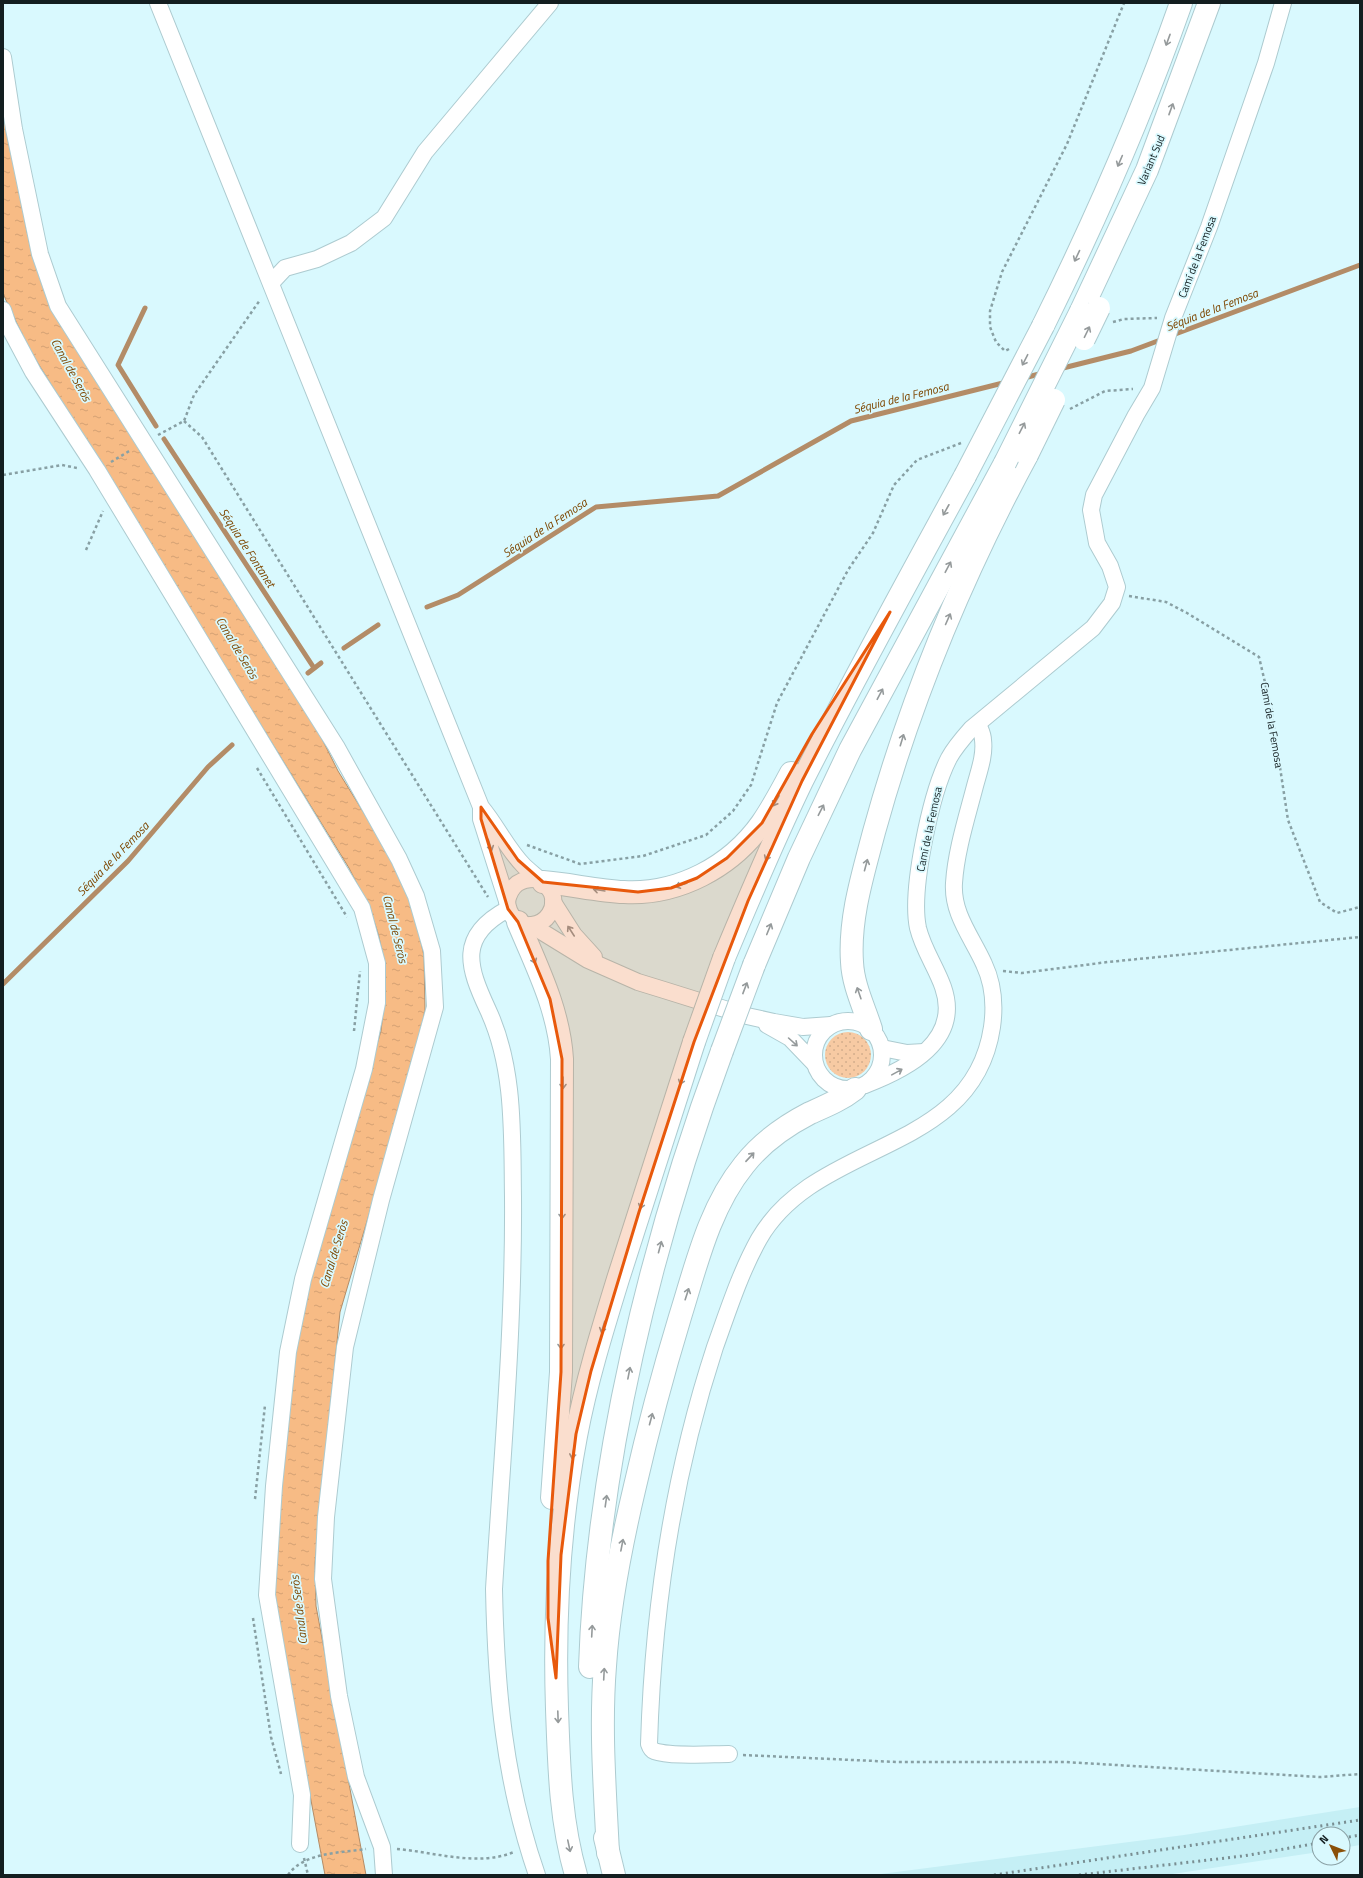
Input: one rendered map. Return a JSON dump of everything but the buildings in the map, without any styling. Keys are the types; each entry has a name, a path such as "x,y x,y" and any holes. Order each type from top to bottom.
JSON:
{"highway":[{"path":"576,1875 562,1806 559,1774 556,1678 558,1608 566,1502 583,1402 600,1337 636,1220 694,1042 724,958 767,856 802,781 890,612 965,476 1043,326 1115,173 1139,115 1181,3"},
{"name":"Variant Sud","path":"1090,309 1162,135 1209,3"},
{"path":"872,1029 857,987 851,949 858,898 877,821 904,731 930,663 978,550 1027,455 1090,309"},
{"path":"614,1875 598,1810 589,1730 589,1684 595,1592 607,1492 632,1357 687,1150 754,965 805,846 850,750 1090,309"},
{"path":"540,881 625,892 654,891 678,886 697,878 727,858 744,844 762,824 823,715 890,612"},
{"path":"512,914 550,999 558,1030 562,1059 561,1372 548,1561 548,1618 556,1678"},
{"path":"608,1853 603,1712 604,1666 610,1610 622,1541 644,1448 689,1287 720,1202 744,1164 777,1133 810,1114 844,1098 860,1087"}],"street":[{"path":"158,3 481,807 489,816 506,845 540,881 549,888 553,902 580,942 608,968"},
{"path":"271,283 285,268 317,259 351,243 384,218 425,152 550,3"},
{"name":"Camí de la Femosa","path":"860,1087 905,1068 917,1060 934,1044 942,1030 947,1015 946,996 940,978 924,947 918,929 916,908 918,877 933,800 944,769 955,747 978,724 1093,628 1112,604 1117,587 1110,566 1097,543 1091,510 1094,495 1152,388 1170,326 1209,227 1266,63 1283,3"},
{"path":"3,57 14,129 40,254 58,306 336,746 398,859 416,896 432,951 435,1007 381,1200 345,1347 325,1532 323,1579 339,1696 356,1777 384,1875"},
{"path":"3,310 8,326 33,372 102,467 362,908 378,963 376,1003 364,1069 303,1279 288,1352 274,1486 268,1595 302,1795 300,1844"},
{"path":"729,1754 668,1753 654,1751 650,1748 649,1744 655,1650 669,1538 691,1431 710,1362 744,1268 761,1236 780,1211 800,1192 829,1173 935,1119 955,1103 970,1082 986,1050 992,1026 993,1012 991,986 984,964 959,914 954,893 954,882 960,846 982,762 984,743 978,724"},
{"path":"481,807 481,819 512,914 588,960 638,982 747,1016 803,1027 831,1025"},
{"path":"512,914 509,892 514,886 520,881 540,881"},
{"path":"537,1875 527,1841 506,1751 498,1696 495,1628 494,1589 512,1299 512,1121 508,1078 503,1056 497,1033 475,982 470,965 470,956 476,939 481,931 512,914 540,923 547,918 552,911 553,902"},
{"path":"747,1016 790,1038 814,1062"},
{"path":"841,1021 852,1021 872,1029 882,1048 880,1069 874,1079 860,1087 844,1090 834,1087 824,1081 818,1073 814,1062 813,1052 816,1041 822,1032 831,1025 841,1021"},
{"path":"882,1048 907,1054 924,1052"}],"path":[{"path":"1005,350 996,342 990,328 990,311 1002,272 1067,144 1124,3"},
{"path":"3,475 62,465 90,471 102,467 144,442 184,421 194,396 271,283"},
{"path":"1066,411 1105,391 1152,388"},
{"path":"184,421 202,437 455,847 512,914"},
{"path":"506,845 527,845 580,864 643,856 706,835 733,811 751,785 777,703 848,570 873,533 894,485 917,460 964,442"},
{"path":"86,550 105,508"},
{"name":"Camí de la Femosa","path":"1115,594 1166,602 1259,657 1271,708 1288,820 1320,902 1337,913 1360,907"},
{"path":"984,964 1002,971 1022,973 1108,962 1360,937"},
{"path":"729,1754 897,1762 1065,1762 1320,1777 1360,1774"},
{"path":"288,1875 305,1860 314,1857 376,1848 450,1856 489,1858 506,1855 516,1851 527,1841"},
{"path":"305,1860 308,1875"}],"highlighted area":[{"path":"890,612 802,781 748,901 694,1042 639,1212 591,1371 576,1434 561,1555 556,1678 548,1618 548,1561 561,1372 562,1059 550,999 518,922 508,909 481,819 481,807 518,860 543,882 638,892 671,888 697,878 727,858 762,823 812,734"}],"shaded area":[{"path":"843,1032 853,1032 861,1036 867,1042 871,1050 871,1060 867,1068 861,1074 853,1078 843,1078 835,1074 829,1068 825,1060 825,1050 829,1042 835,1036"},
{"path":"1360,1807 1360,1845 1351,1847 1351,1826 1311,1826 1311,1853 1166,1875 873,1875 1184,1835"}],"water":[{"name":"Canal de Seròs","path":"3,98 27,232 69,333 243,614 269,650 311,717 338,771 386,849 414,910 424,956 425,1010 416,1056 340,1312 315,1563 316,1606 366,1875 325,1875 274,1603 273,1576 296,1327 309,1272 381,1031 384,991 382,950 372,917 363,895 349,868 28,347 5,298 3,292"}],"waterway":[{"name":"Séquia de la Femosa","path":"1170,336 1360,265"},
{"name":"Séquia de Fontanet","path":"145,308 118,365 156,426"},
{"name":"Séquia de la Femosa","path":"1059,369 1131,351 1163,339"},
{"name":"Séquia de la Femosa","path":"1024,378 1043,373"},
{"name":"Séquia de la Femosa","path":"427,607 458,595 596,507 718,496 851,421 1007,382"},
{"name":"Séquia de Fontanet","path":"164,439 314,668"},
{"name":"Séquia de la Femosa","path":"344,648 378,625"},
{"name":"Séquia de la Femosa","path":"308,673 321,663"},
{"name":"Séquia de la Femosa","path":"3,984 128,861 208,767 232,745"}],"railway":[{"path":"994,1875 1360,1820"},
{"path":"1351,1837 1360,1835"},
{"path":"1079,1875 1243,1856 1311,1844"}]}
